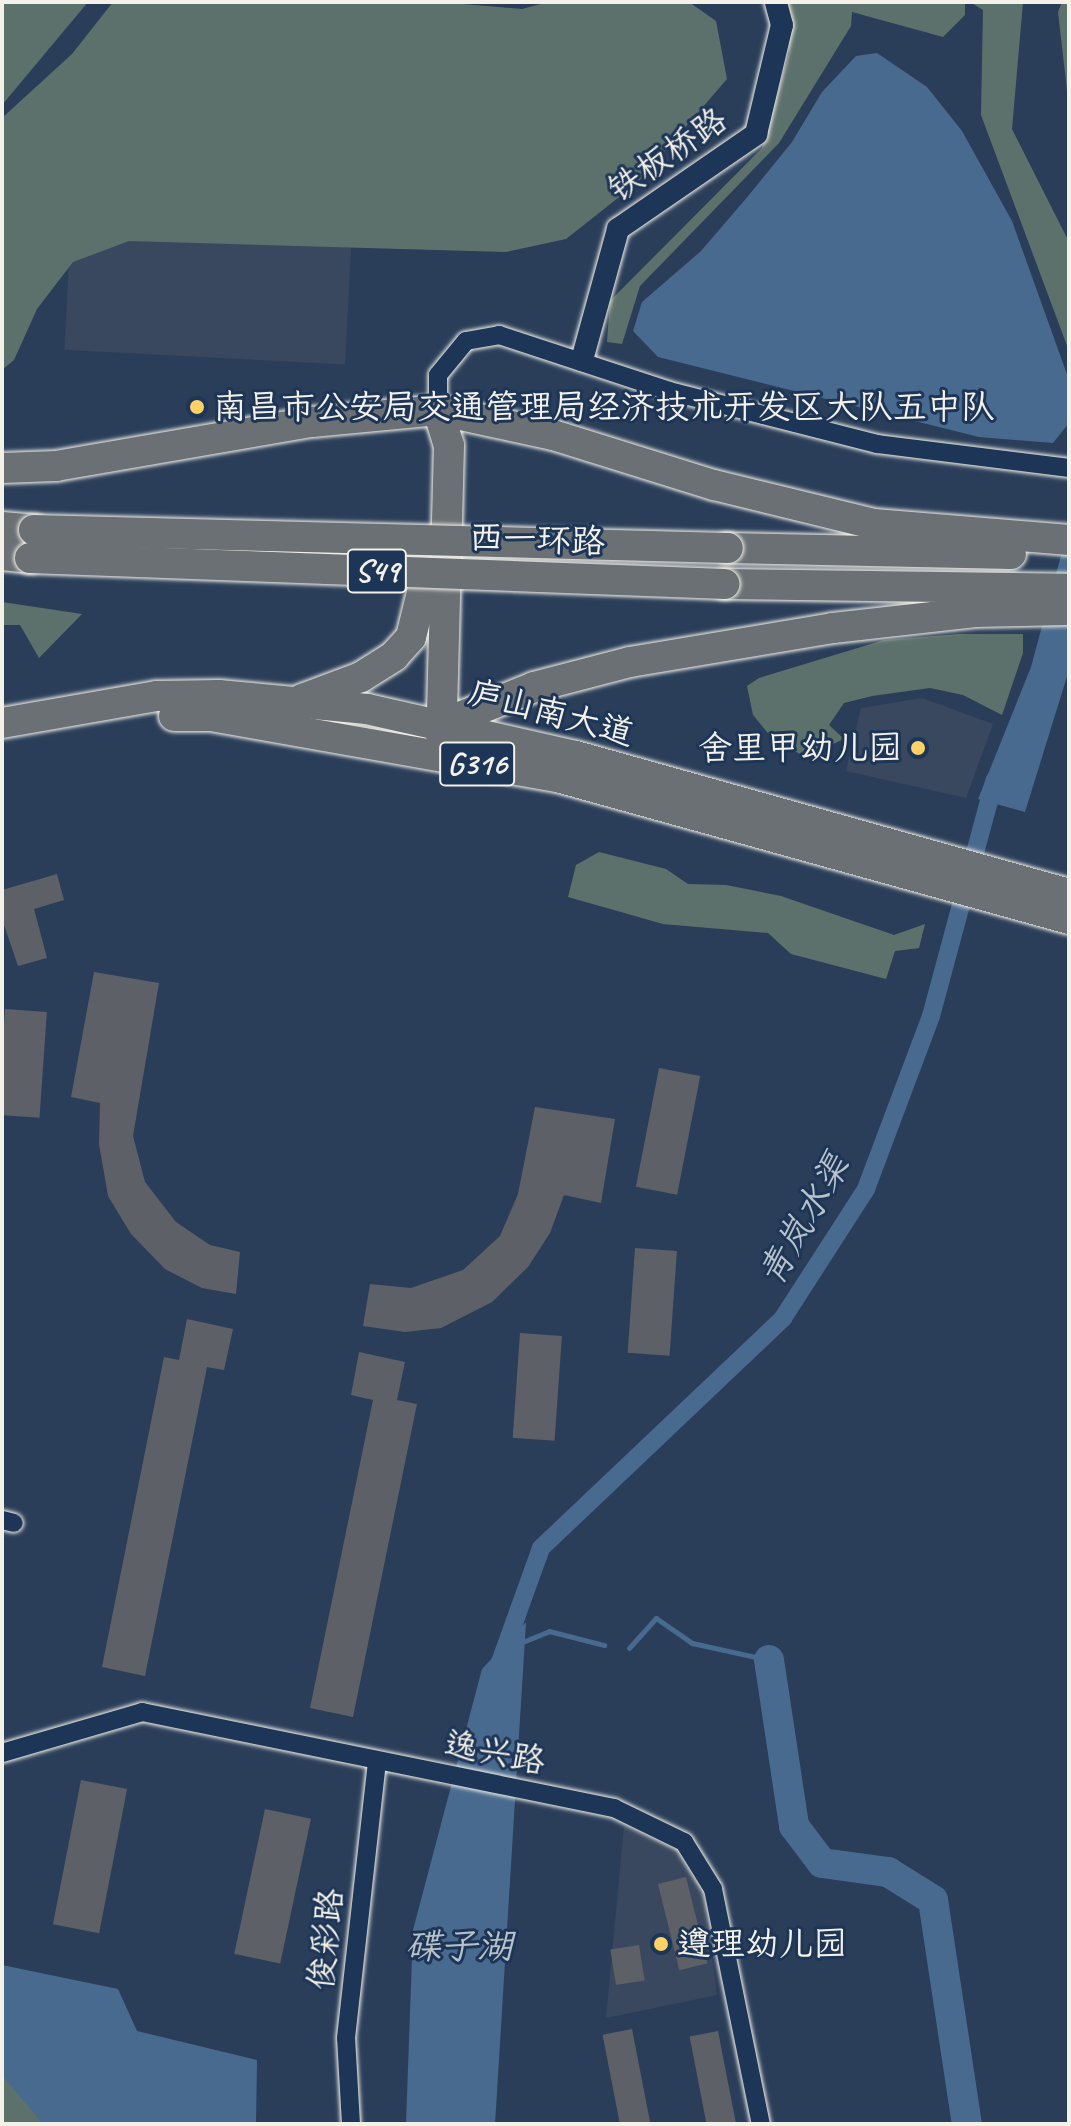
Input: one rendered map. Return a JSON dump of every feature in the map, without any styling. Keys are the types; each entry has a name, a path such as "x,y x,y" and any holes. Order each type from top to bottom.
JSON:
{"highway":[{"path":"438,410 430,443 426,576 431,606 438,757"},
{"path":"434,721 449,445 438,410"},
{"path":"2,468 56,466 312,422 438,410 553,435 714,485 874,524 1069,540"},
{"name":"西一环路","path":"2,527 22,548 725,584 1069,589"},
{"name":"西一环路","path":"22,548 728,548 1069,555"},
{"path":"297,701 361,677 394,656 411,637 426,576"},
{"path":"399,749 434,721 534,687 630,662 865,625 975,612 1069,610"},
{"name":"庐山南大道","path":"2,723 157,696 297,701 434,721 1003,888 1069,919"},
{"name":"庐山南大道","path":"2,741 126,717 211,716 561,778 940,869"},
{"name":"庐山南大道","path":"1003,888 1069,894"}],"street":[{"name":"铁板桥路","path":"582,360 618,229 756,134 782,25 776,2"},
{"path":"438,410 438,375 466,341 499,335 669,391 877,444 1036,467 1069,468"},
{"name":"逸兴路","path":"2,1753 142,1712 296,1740 377,1761 614,1808 684,1842 713,1889 761,2124"},
{"name":"俊彩路","path":"351,2124 346,2038 377,1761"}],"shaded area":[{"path":"71,224 352,239 345,365 64,350"},
{"name":"舍里甲幼儿园","path":"922,698 993,724 966,798 846,771 861,708"},
{"name":"遵理幼儿园","path":"624,1826 675,1849 703,1892 717,1995 606,2018"}],"green space":[{"path":"2,2 88,2 2,105"},
{"path":"113,2 440,2 522,9 548,2 689,2 716,21 727,79 637,183 566,239 506,252 129,241 73,262 37,309 14,360 2,370 2,118 72,54"},
{"path":"788,2 965,2 965,15 943,37 852,12 851,26 779,143 640,286 622,344 607,342 610,301 762,148 789,53"},
{"path":"970,2 1023,2 1012,129 1069,242 1069,351 981,115 983,10"},
{"path":"1062,2 1069,2 1069,108 1058,12"},
{"path":"2,602 82,614 39,658 20,625 2,625"},
{"path":"959,634 1023,634 1023,653 1002,715 963,695 930,688 872,696 844,703 829,725 844,739 805,757 772,738 753,715 747,686 759,678 884,640"},
{"path":"599,852 666,869 688,884 726,885 781,896 894,935 925,924 919,948 895,951 886,979 791,954 768,933 663,924 568,897 576,865"},
{"path":"2,2075 23,2095 43,2124 2,2124"}],"water":[{"path":"877,53 927,87 962,131 1012,221 1069,380 1069,423 1053,443 979,437 658,357 633,331 642,302 701,251 749,195 792,142 822,92 856,56"},
{"path":"1069,526 1069,670 1025,812 978,799 1031,667"},
{"name":"碟子湖","path":"526,1622 495,2124 406,2124 413,1930 482,1669"},
{"path":"2,1965 118,1989 137,2031 257,2060 256,2124 43,2124 2,2075"}],"building":[{"path":"57,874 64,900 34,909 47,958 18,966 2,919 2,890"},
{"path":"94,972 159,983 133,1136 145,1182 176,1222 210,1245 240,1252 236,1294 202,1288 165,1269 131,1234 108,1196 99,1144 100,1103 71,1097"},
{"path":"5,1009 47,1012 40,1118 2,1115"},
{"path":"659,1068 700,1076 677,1195 636,1187"},
{"path":"535,1107 615,1119 601,1203 564,1195 550,1233 528,1267 492,1302 441,1328 405,1332 363,1326 370,1284 411,1288 463,1270 500,1236 518,1194"},
{"path":"635,1248 677,1251 670,1356 628,1353"},
{"path":"187,1319 233,1329 224,1370 207,1367 145,1676 102,1667 164,1357 179,1360"},
{"path":"520,1333 562,1336 555,1441 513,1438"},
{"path":"359,1352 405,1362 397,1400 417,1404 353,1717 310,1708 373,1400 351,1395"},
{"path":"81,1780 127,1789 99,1933 53,1924"},
{"path":"265,1809 311,1819 280,1964 234,1954"},
{"path":"686,1877 708,1963 679,1970 658,1884"},
{"path":"639,1945 645,1981 616,1985 610,1950"},
{"path":"632,2029 650,2124 620,2124 603,2035"},
{"path":"718,2031 736,2124 707,2124 690,2037"}],"waterway":[{"name":"青岚水渠","path":"500,1662 541,1548 783,1318 866,1189 931,1016 995,779"},
{"path":"629,1648 656,1618 692,1643 769,1660"},
{"path":"520,1643 549,1631 604,1645"},
{"path":"769,1660 794,1826 822,1863 888,1872 933,1900 967,2124"}],"place":[{"name":"南昌市公安局交通管理局经济技术开发区大队五中队","path":"197,407"},
{"name":"舍里甲幼儿园","path":"918,748"},
{"name":"遵理幼儿园","path":"661,1944"}]}
